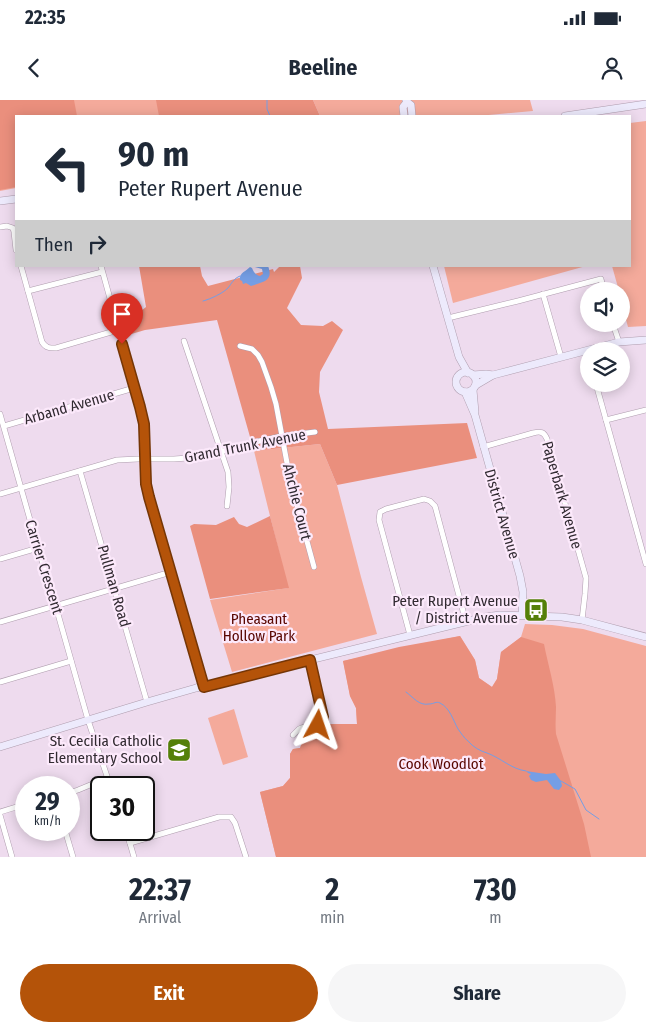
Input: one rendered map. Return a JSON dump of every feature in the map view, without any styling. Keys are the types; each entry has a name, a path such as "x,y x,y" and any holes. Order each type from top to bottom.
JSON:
{"street":[{"path":"404,115 403,108 407,101 411,105 412,115"},
{"path":"572,115 646,104"},
{"path":"0,201 15,199"},
{"path":"0,227 7,226 12,228 15,241"},
{"path":"21,267 44,346 56,348 118,330"},
{"path":"433,267 459,357 460,374 456,380 460,390 465,392 493,375 561,357 580,355"},
{"path":"28,291 101,269 144,424 146,484 204,687"},
{"path":"587,282 601,278 602,282"},
{"path":"448,318 580,284"},
{"path":"544,294 561,357"},
{"path":"616,332 619,342 646,340"},
{"path":"184,341 228,472 227,506"},
{"name":"Ahchie Court","path":"240,346 252,349 258,354 274,395 290,479 314,567"},
{"path":"459,357 470,374 476,379 474,387"},
{"path":"460,374 493,375"},
{"name":"District Avenue","path":"474,387 474,415"},
{"name":"Arband Avenue","path":"4,426 134,388"},
{"name":"District Avenue","path":"465,392 474,415 520,576 523,592 522,615"},
{"path":"598,392 646,564"},
{"path":"606,420 646,410"},
{"name":"Carrier Crescent","path":"0,414 88,720 106,776"},
{"name":"Paperbark Avenue","path":"483,447 540,431 545,434 586,578 586,594 582,620"},
{"name":"Grand Trunk Avenue","path":"0,494 117,460 190,459 282,436 315,432"},
{"name":"Pullman Road","path":"80,471 147,702"},
{"path":"410,636 379,520 380,512 386,509 424,499 430,501 435,506 466,622"},
{"path":"0,559 38,548"},
{"path":"0,622 170,572"},
{"path":"0,747 147,702 485,617 522,615 562,617 582,620 646,637"},
{"path":"293,735 300,729 318,725 323,717 310,660"},
{"path":"0,682 71,661"},
{"path":"12,857 0,814 15,808"},
{"path":"134,857 130,843 218,817 232,817 246,857"},
{"path":"68,841 73,857"}],"green space":[{"path":"0,100 251,100 255,115 15,115 15,188 0,191"},
{"path":"0,100 74,100 77,115 15,115 15,187 0,190"},
{"path":"156,100 313,100 320,115 159,115"},
{"path":"313,100 530,100 533,111 489,115 320,115"},
{"path":"646,121 646,326 630,327 630,282 616,282 612,267 631,267 631,123"},
{"path":"139,267 200,267 202,276 208,286 273,269 274,272 279,267 300,267 302,278 287,308 301,325 323,326 332,321 343,330 320,372 319,392 328,429 467,423 477,458 337,485 320,444 254,451 217,320 145,330 128,335 124,319 135,316 146,307"},
{"path":"444,267 582,267 453,303"},
{"name":"Pheasant Hollow Park","path":"320,444 337,485 377,634 232,672 210,600 288,588 254,451"},
{"path":"270,516 289,588 210,599 190,526 194,524 216,525 234,517 239,524 247,527"},
{"name":"Cook Woodlot","path":"525,624 583,629 646,646 646,857 276,857 260,792 283,786 290,778 290,754 293,749 300,748 307,731 331,724 357,724 356,708 350,696 343,661 460,636 475,660 479,678 492,687 497,679 501,652 521,637"},
{"name":"Cook Woodlot","path":"460,636 475,660 479,678 492,687 497,679 501,652 521,637 544,644 553,683 556,707 556,734 584,824 591,857 276,857 260,792 283,786 290,778 290,754 293,749 300,748 307,731 331,724 357,724 356,708 350,696 343,661 399,647"},
{"path":"234,709 248,757 223,765 208,718"}],"water":[{"path":"250,267 260,276 263,274 262,269 255,267 268,267 270,275 263,282 251,286 246,283 243,284 240,280 240,276"},
{"path":"526,771 546,774 555,773 562,786 559,790 554,789 547,780 536,782 531,780 529,776 531,774"}],"waterway":[{"path":"267,100 267,109 270,115"},
{"path":"203,301 223,292 240,276"},
{"path":"406,692 422,704 440,703 449,711 458,729 472,745 516,768 526,771"},
{"path":"561,781 575,789 586,810 599,819"}],"place":[{"name":"Peter Rupert Avenue / District Avenue","path":"536,610"},
{"name":"St. Cecilia Catholic Elementary School","path":"179,750"}],"route":[{"path":"122,344 144,424 146,484 149,497 204,687 310,660 323,717 318,725"}]}
